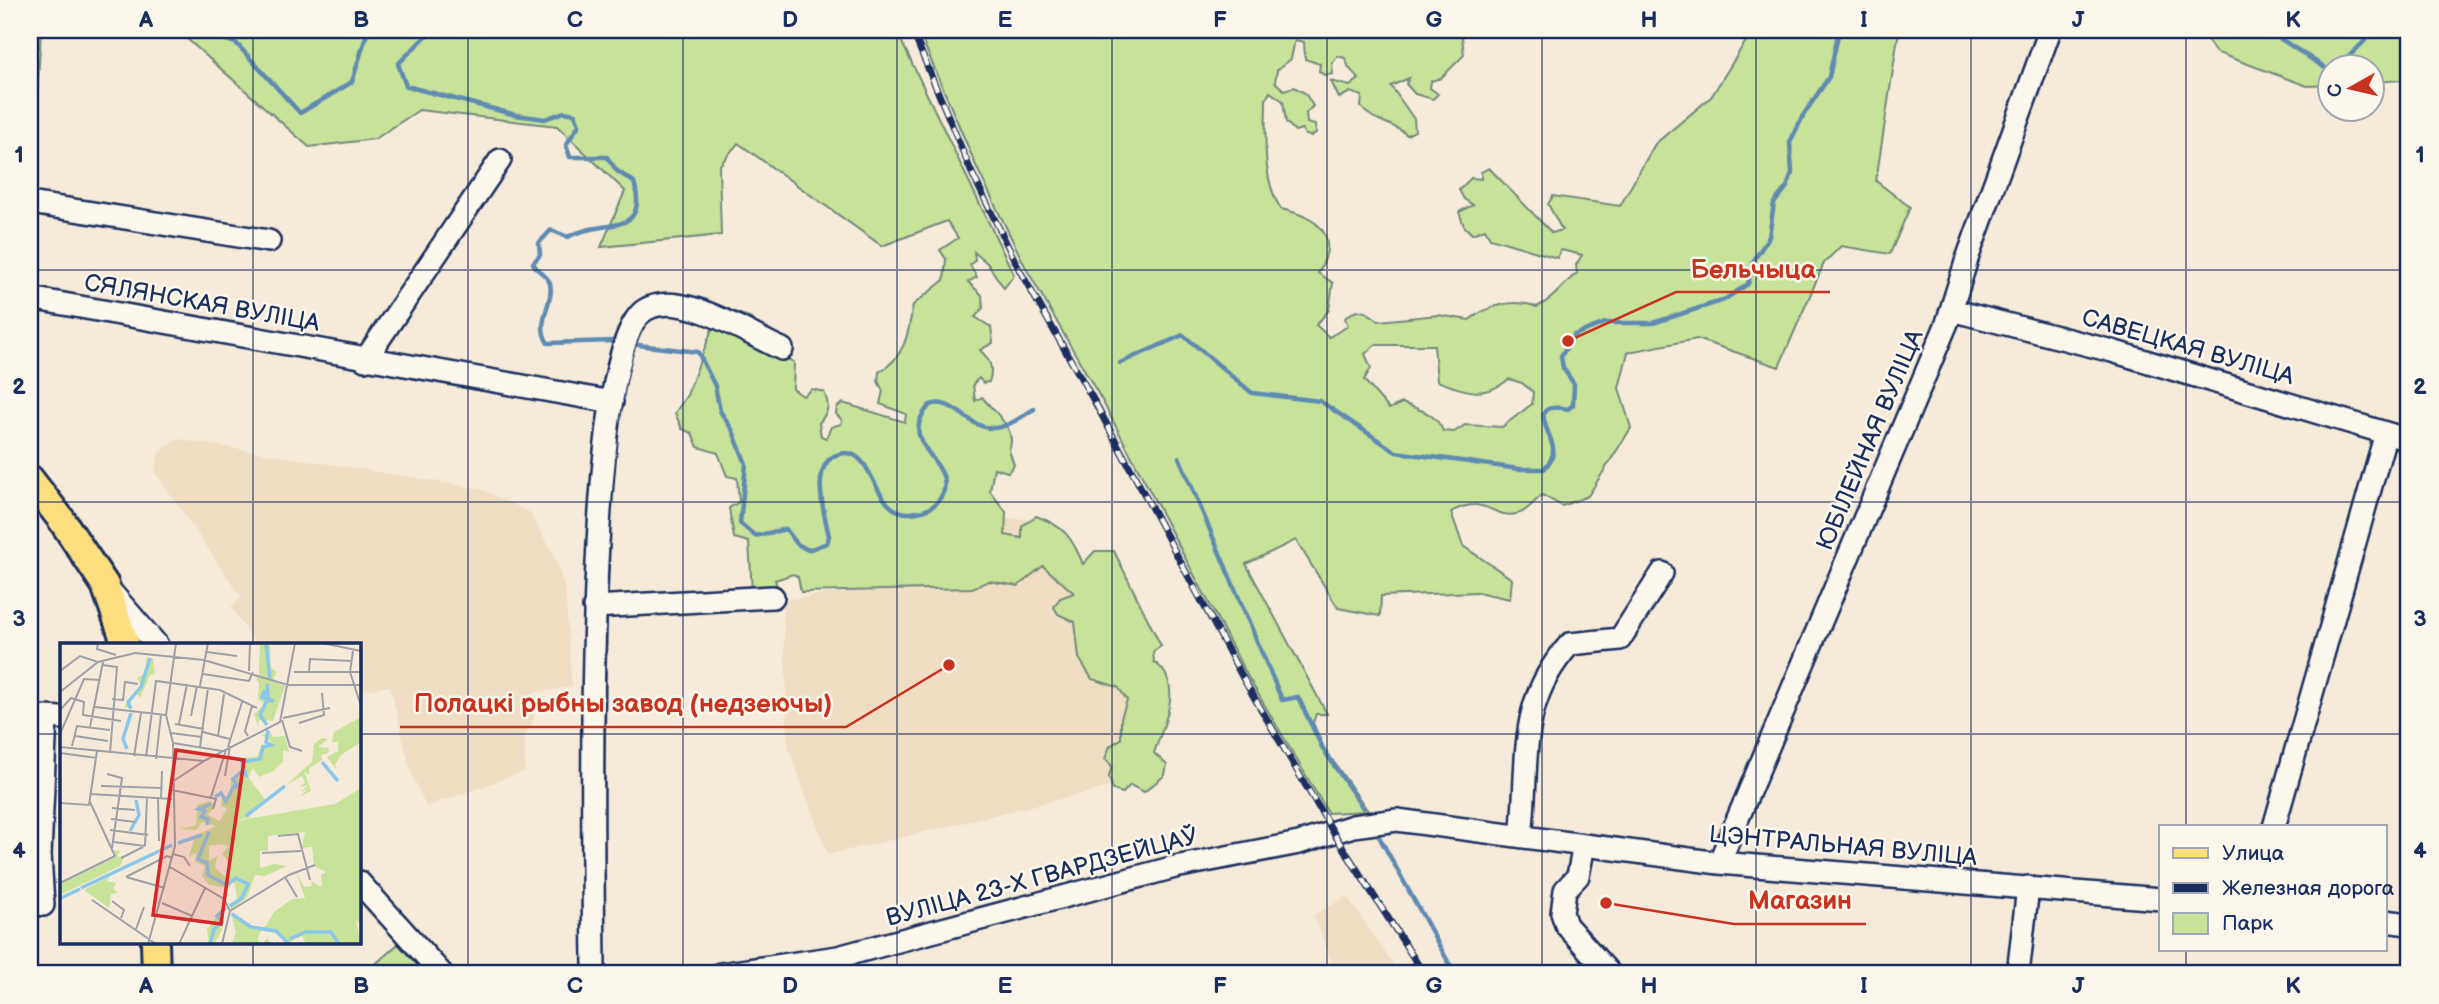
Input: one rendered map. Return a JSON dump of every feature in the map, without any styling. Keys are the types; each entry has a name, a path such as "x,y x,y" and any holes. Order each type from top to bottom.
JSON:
{"main road":[{"path":"30,479 61,519 104,585 125,643"},
{"path":"155,944 156,974"}],"street":[{"name":"ЮБІЛЕЙНАЯ ВУЛІЦА","path":"1719,863 1951,310 1966,259 2050,30"},
{"path":"365,360 500,160"},
{"path":"30,203 269,241"},
{"name":"СЯЛЯНСКАЯ ВУЛІЦА","path":"30,298 365,360 612,401"},
{"path":"594,974 594,607 612,401 628,331 643,310 658,303 687,305 782,349"},
{"name":"САВЕЦКАЯ ВУЛІЦА","path":"1951,310 2112,351 2409,440"},
{"path":"2275,825 2386,433"},
{"path":"1521,836 1527,727 1544,678 1570,644 1620,639 1662,573"},
{"path":"104,585 155,643"},
{"path":"594,607 773,597"},
{"path":"44,905 40,855 46,717 60,718"},
{"name":"ВУЛІЦА 23-Х ГВАРДЗЕЙЦАЎ","path":"722,974 838,957 1175,867 1299,843 1376,822 1420,822 1521,836"},
{"name":"ЦЭНТРАЛЬНАЯ ВУЛІЦА","path":"1521,836 1719,863 2159,899"},
{"path":"1584,845 1578,876 1565,890 1562,914 1566,925 1610,974"},
{"path":"360,883 442,974"},
{"path":"2018,974 2028,887"},
{"path":"2386,921 2409,924"}],"shaded area":[{"path":"177,439 481,489 529,512 554,555 565,589 572,687 531,693 534,718 525,736 525,771 426,807 411,772 390,686 360,691 360,643 255,643 231,607 242,598 155,472 159,453"},
{"path":"1013,518 1047,522 1144,730 1114,786 828,855 788,747 783,600 995,572 986,521"},
{"path":"1347,896 1400,974 1336,974 1314,915"}],"green space":[{"path":"30,30 41,30 36,111 30,113"},
{"path":"177,30 896,30 1014,275 1004,288 987,263 974,252 975,260 970,265 977,277 968,282 982,295 983,308 975,317 991,327 993,343 980,350 989,361 991,372 989,382 983,383 979,378 973,384 975,401 982,397 1008,428 1011,442 1009,450 1014,465 1008,472 994,468 990,491 1006,512 1005,535 1022,538 1022,526 1036,516 1054,524 1066,534 1083,564 1095,551 1114,551 1161,646 1153,652 1154,662 1163,671 1170,692 1167,717 1154,753 1167,765 1165,775 1144,792 1130,785 1123,793 1113,790 1109,777 1112,766 1105,759 1110,746 1121,739 1121,718 1127,700 1118,687 1092,679 1079,658 1075,622 1058,614 1054,607 1060,598 1074,593 1043,566 1018,586 989,581 972,588 801,592 798,577 793,574 775,580 778,589 752,592 749,542 734,538 729,508 739,502 737,478 727,476 718,453 698,447 692,433 682,429 675,413 687,395 720,308 750,317 773,352 794,362 793,389 803,396 812,389 824,392 828,408 819,423 821,436 826,438 831,427 841,424 842,420 836,414 837,407 843,403 905,422 906,414 880,404 883,391 878,381 879,372 900,352 913,305 944,280 946,259 940,250 958,238 947,221 882,246 738,143 719,166 721,235 601,247 625,191 557,126 419,110 375,139 309,147"},
{"path":"918,30 1470,30 1462,37 1464,55 1441,78 1431,81 1430,88 1438,94 1433,99 1415,94 1406,84 1409,78 1391,86 1414,119 1415,131 1407,135 1366,112 1361,107 1362,96 1350,92 1339,98 1331,81 1350,86 1359,79 1349,68 1345,58 1338,56 1332,63 1333,74 1324,75 1319,71 1320,64 1305,59 1304,42 1295,40 1291,59 1277,70 1275,82 1284,90 1294,87 1305,93 1313,106 1306,113 1307,123 1315,125 1316,133 1311,136 1305,135 1302,129 1295,131 1286,122 1283,101 1270,92 1266,99 1265,142 1270,184 1281,209 1306,217 1322,230 1326,238 1325,260 1318,273 1333,283 1329,310 1316,325 1329,337 1348,326 1345,318 1358,311 1366,312 1379,321 1438,315 1469,320 1502,304 1519,303 1537,307 1543,304 1577,273 1576,265 1582,255 1561,250 1557,258 1490,238 1485,229 1472,234 1464,226 1459,212 1473,205 1464,199 1459,190 1471,178 1481,179 1481,172 1489,168 1552,233 1562,230 1548,204 1553,196 1620,206 1655,144 1711,97 1749,36 1740,30 1899,30 1876,181 1910,207 1890,254 1841,246 1824,263 1779,367 1697,339 1628,352 1619,388 1631,428 1588,496 1562,506 1542,495 1523,512 1511,515 1473,505 1451,512 1463,546 1512,579 1510,599 1477,592 1381,596 1380,616 1338,608 1296,540 1246,564 1327,714 1316,714 1313,723 1324,748 1368,811 1328,813 1248,677 1104,404 1026,268 977,168","holes":["1375,345 1434,345 1437,381 1474,392 1491,390 1509,379 1522,383 1533,392 1532,404 1502,427 1465,425 1454,432 1443,431 1432,416 1421,410 1402,403 1389,409 1364,380 1371,368 1365,354"]},
{"path":"2201,30 2409,30 2409,84 2403,80 2386,81 2386,52 2316,52 2316,86 2307,86 2215,52"},
{"path":"398,944 426,974 369,974 369,970"}],"waterway":[{"path":"76,30 113,34 116,30"},
{"path":"195,30 236,43 300,113 352,82 368,30"},
{"path":"432,30 398,64 406,86 516,115 545,119 564,112 575,114 579,125 566,145 570,157 607,157 617,171 634,182 637,200 635,212 629,219 568,237 551,230 539,243 540,255 533,263 550,284 550,298 543,328 548,343 614,341"},
{"path":"1120,363 1183,335 1252,393 1320,401 1396,452 1519,469 1544,469 1551,460 1553,451 1544,413 1548,409 1568,409 1573,405 1574,384 1563,368 1561,356 1574,335 1605,323 1653,323 1724,300 1748,284 1754,260 1769,237 1774,203 1787,187 1792,173 1790,142 1804,114 1829,77 1839,30"},
{"path":"2267,30 2316,62"},
{"path":"2353,52 2376,30"},
{"path":"638,345 698,352 715,386 720,411 733,431 746,464 740,523 755,536 786,529 797,544 808,550 827,543 829,536 822,505 821,482 827,462 834,456 849,453 862,461 879,491 894,509 904,513 920,511 937,502 944,487 943,476 923,444 919,432 920,419 930,405 947,405 977,424 994,428 1010,423 1034,409"},
{"path":"1179,457 1282,700 1298,697 1323,749 1363,808"},
{"path":"1377,833 1455,974"}],"railway":[{"path":"912,30 971,171 1020,271 1098,408 1244,680 1333,832 1424,974"}],"place":[{"name":"Бельчыца","path":"1568,341"},
{"name":"Полацкі рыбны завод (недзеючы)","path":"949,665"},
{"name":"Магазин","path":"1606,903"}]}
